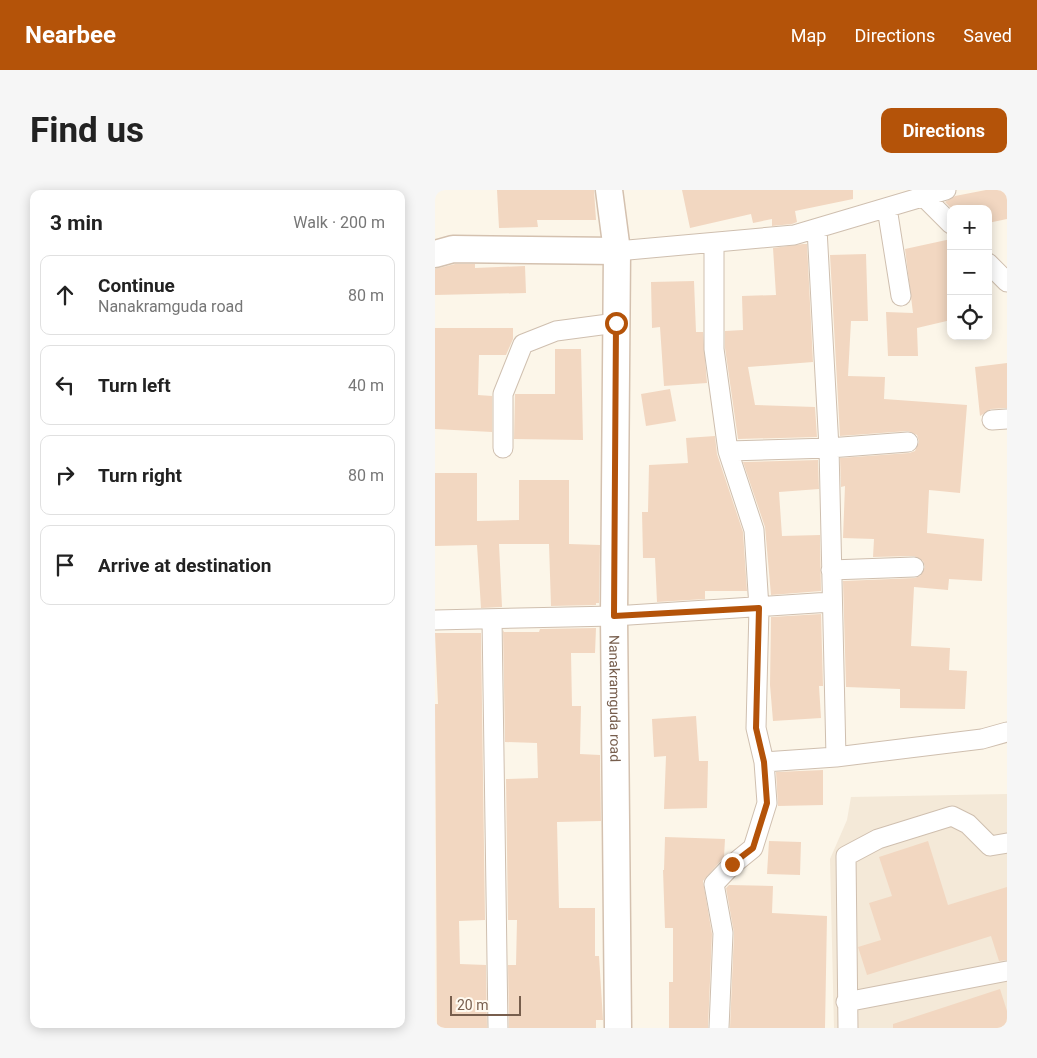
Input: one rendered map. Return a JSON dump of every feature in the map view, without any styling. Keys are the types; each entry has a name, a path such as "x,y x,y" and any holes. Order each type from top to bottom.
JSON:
{"main road":[{"name":"Nanakramguda road","path":"609,190 617,251 614,616 618,1028"},
{"path":"435,254 453,249 617,251"}],"street":[{"path":"617,251 714,244 794,235 887,208 924,193 946,190"},
{"path":"924,193 947,219"},
{"path":"887,208 901,296"},
{"path":"817,229 829,448 836,757"},
{"path":"714,244 714,350 728,451 754,530 759,608 756,728 764,762 767,803 753,848 732,864 714,884 723,933 719,1028"},
{"path":"992,266 1007,282"},
{"path":"503,448 503,394 523,344 556,331 616,323"},
{"path":"728,451 829,448 907,442"},
{"path":"831,570 914,567"},
{"path":"435,620 614,616 831,602"},
{"path":"492,619 498,1028"},
{"path":"764,762 836,757 982,739 1007,732"},
{"path":"848,1028 846,1002 846,856 878,838 952,816 968,824 990,846 1007,843"},
{"path":"846,1002 1007,971"}],"shaded area":[{"path":"1007,794 1007,1028 834,1028 830,859 847,820 851,797"}],"building":[{"path":"497,190 594,190 596,220 537,220 538,227 499,228"},
{"path":"682,190 853,190 853,199 795,211 797,222 792,224 772,226 772,219 753,223 751,214 690,228"},
{"path":"986,190 1007,190 1007,219 992,222 992,205 948,205 945,202 955,196"},
{"path":"947,240 947,321 917,328 918,356 888,356 886,312 913,313 905,249"},
{"path":"807,244 813,362 748,367 755,405 815,407 817,437 738,439 725,348 725,331 743,330 742,296 776,295 773,248"},
{"path":"866,254 868,321 851,321 848,376 885,377 884,399 967,405 960,493 929,490 927,533 984,539 982,581 949,579 948,590 914,587 911,646 950,648 949,670 967,671 965,709 900,708 900,689 846,687 843,581 915,578 920,576 925,567 923,561 914,556 873,557 874,539 843,538 845,486 841,487 840,458 909,453 915,451 919,442 917,435 908,431 840,436 830,255"},
{"path":"455,264 475,264 475,268 525,266 526,293 435,295 435,269"},
{"path":"694,281 696,332 703,332 707,383 664,386 660,327 652,328 651,282"},
{"path":"435,328 513,328 513,339 506,355 479,355 478,395 492,396 492,432 435,429"},
{"path":"555,349 581,349 583,440 514,439 515,394 555,394"},
{"path":"1007,363 1007,408 991,409 980,416 975,367"},
{"path":"670,389 676,421 646,426 641,394"},
{"path":"715,436 717,454 743,532 747,591 705,591 705,599 657,602 655,558 643,558 642,512 648,512 649,465 688,463 686,438"},
{"path":"818,460 819,489 779,492 782,536 820,535 821,591 771,595 765,527 743,462"},
{"path":"435,473 477,473 477,521 519,520 519,480 569,480 569,544 600,545 599,603 596,603 596,605 551,606 549,544 499,544 502,607 481,608 477,545 435,546"},
{"path":"821,614 823,686 819,686 821,718 773,721 770,685 771,617"},
{"path":"596,628 595,653 571,653 572,706 581,706 580,754 600,755 601,821 557,822 559,908 595,908 595,956 599,956 603,1020 596,1020 596,1028 509,1028 508,965 516,965 517,920 508,920 506,779 538,778 537,743 505,742 503,630 504,632 539,632 540,629"},
{"path":"435,633 481,633 485,920 459,921 460,964 486,965 487,1028 437,1028 435,704 438,704"},
{"path":"696,716 699,761 708,761 707,808 664,809 666,756 654,757 652,719"},
{"path":"823,770 823,805 778,806 776,772"},
{"path":"665,837 725,839 724,857 703,881 712,934 708,1028 669,1028 669,982 673,982 673,928 665,928 663,870"},
{"path":"769,841 801,842 800,875 767,874"},
{"path":"928,841 948,905 1007,887 1007,960 999,961 991,936 867,975 858,947 881,940 869,903 892,896 879,857"},
{"path":"729,885 773,886 772,913 827,916 825,1028 730,1028 734,933 726,888"},
{"path":"1000,989 1007,1011 1007,1028 893,1028 893,1024"}],"route":[{"path":"616,323 614,616 759,608 756,728 764,762 767,803 753,848 732,864"}]}
